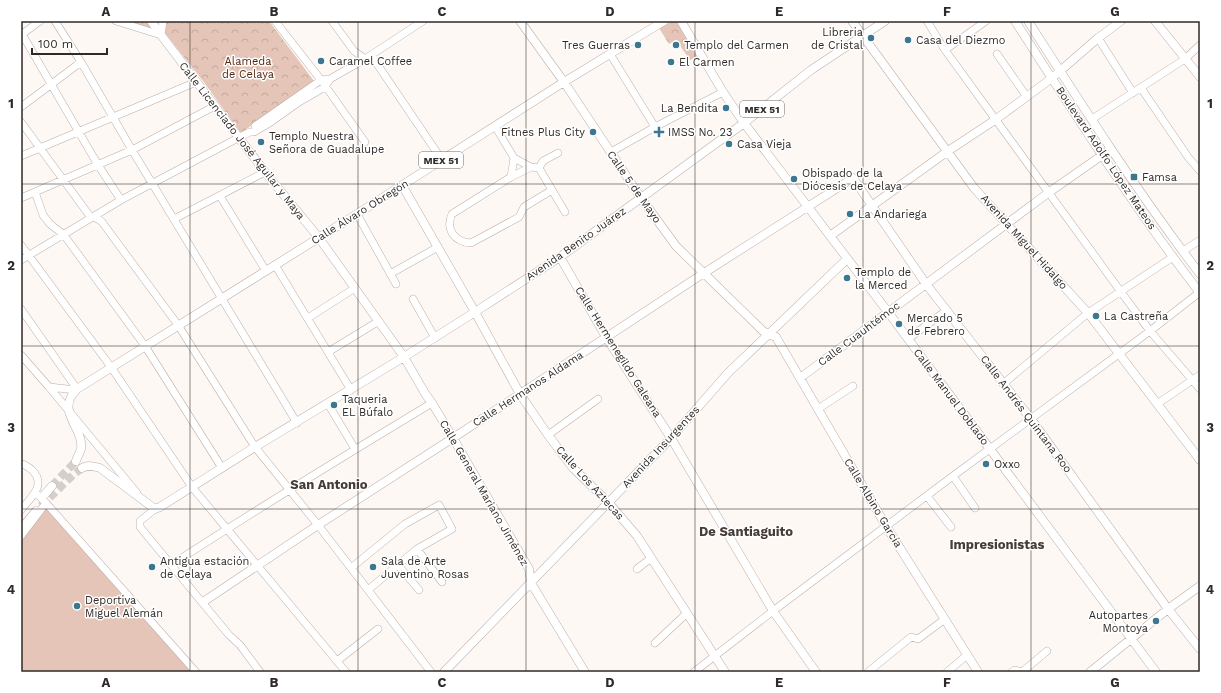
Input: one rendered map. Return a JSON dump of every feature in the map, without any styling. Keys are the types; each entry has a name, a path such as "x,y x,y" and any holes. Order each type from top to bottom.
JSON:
{"main road":[{"name":"Calle Licenciado José Aguilar y Maya","path":"151,21 238,138 318,238 404,357"},
{"name":"Calle 5 de Mayo","path":"520,21 564,82 641,198 676,246 764,332 769,334"},
{"name":"Calle Álvaro Obregón","path":"76,390 564,82 664,21"},
{"name":"Calle Manuel Doblado","path":"681,21 723,92 744,123 888,312 1156,672"},
{"name":"Avenida Miguel Hidalgo","path":"852,21 974,188 1088,313 1200,460"},
{"name":"Avenida Benito Juárez","path":"155,509 160,508 255,447 435,338 560,256 744,123 811,70 885,21"},
{"name":"Boulevard Adolfo López Mateos","path":"1015,21 1102,155 1173,258 1200,293"},
{"name":"Boulevard Adolfo López Mateos","path":"1028,21 1112,149 1200,274"},
{"path":"1155,21 1200,77"},
{"path":"830,236 871,205 1027,97 1119,22"},
{"name":"Calle Cuauhtémoc","path":"800,378 1048,193 1112,149"},
{"name":"Calle Hermanos Aldama","path":"203,602 318,525 704,273 854,178"},
{"name":"Calle Andrés Quintana Roo","path":"854,178 926,284 1031,419 1168,608 1200,649"},
{"name":"Calle Los Aztecas","path":"402,185 520,394 548,436 573,468 608,502 637,536 724,672"},
{"name":"Calle Hermenegildo Galeana","path":"560,256 606,337 671,438 773,611 816,672"},
{"name":"Avenida Insurgentes","path":"444,672 671,438 728,373 847,259"},
{"name":"Calle Albino García","path":"769,334 776,337 886,526 978,672"},
{"name":"Calle General Mariano Jiménez","path":"404,357 529,569 531,583 585,672"},
{"path":"76,390 70,397 69,404 69,412 79,434 81,448 76,461"},
{"path":"82,468 92,465 100,468 155,509"},
{"path":"45,494 52,486"},
{"path":"21,522 35,510 21,529"},
{"path":"1090,672 1168,608 1200,586"}],"street":[{"path":"40,21 22,35 98,165 121,200"},
{"path":"55,21 298,422"},
{"path":"116,21 161,36 163,21"},
{"path":"275,21 365,142"},
{"path":"332,21 354,51 365,59"},
{"path":"250,132 252,129 320,80 330,79 372,55 423,21"},
{"path":"926,21 995,120 1120,292 1150,331 1200,389"},
{"path":"945,50 986,21"},
{"path":"1098,38 1133,93"},
{"path":"1092,119 1185,59 1200,45"},
{"path":"610,54 655,126"},
{"path":"997,54 1027,97"},
{"path":"372,55 442,160"},
{"path":"21,107 81,62"},
{"path":"21,260 121,200 238,138 250,132 254,132 271,122 298,102 325,87 330,79"},
{"path":"21,156 196,82"},
{"path":"1141,88 1188,157 1200,171"},
{"path":"611,152 655,126 723,92"},
{"path":"21,198 132,150 215,106"},
{"path":"21,122 89,215 99,219 102,222 178,325 255,447 290,489 431,672"},
{"path":"495,126 514,158 531,167 539,168"},
{"path":"539,168 543,161 558,153"},
{"path":"511,177 514,158"},
{"path":"531,167 511,177 452,214 449,227 452,233 464,243 471,243 519,216 524,207 552,190"},
{"path":"539,168 565,212"},
{"path":"174,219 265,172"},
{"path":"35,192 43,215 50,224 64,235 145,346 222,468"},
{"path":"220,196 266,270"},
{"path":"357,214 396,284"},
{"path":"1183,251 1200,240"},
{"path":"21,245 111,367 192,487 346,672"},
{"path":"390,274 438,247"},
{"path":"1004,384 1088,313 1173,258"},
{"path":"275,265 351,390"},
{"path":"308,318 355,288"},
{"path":"694,672 952,476 990,450 1200,293"},
{"path":"413,299 435,338"},
{"path":"21,309 76,390"},
{"path":"908,340 947,310"},
{"path":"328,352 379,321"},
{"path":"21,356 49,387 140,498"},
{"path":"1157,404 1200,375"},
{"path":"818,409 853,386"},
{"path":"49,387 76,390"},
{"path":"548,436 598,399"},
{"path":"171,565 227,528 432,403"},
{"path":"328,404 355,449"},
{"path":"21,464 24,464 33,471 39,482 35,492 21,510"},
{"path":"952,476 975,508"},
{"path":"35,492 196,672"},
{"path":"926,496 951,527"},
{"path":"21,536 46,503"},
{"path":"351,568 405,524 439,505 452,529 417,549 368,590"},
{"path":"155,509 140,521 140,527 229,635 240,645 260,672"},
{"path":"417,549 442,582"},
{"path":"636,569 651,558"},
{"path":"398,565 419,590"},
{"path":"655,643 687,613"},
{"path":"868,672 911,637 918,639 945,619"},
{"path":"337,661 378,629"},
{"path":"1012,672 1015,670 1022,672 1047,651"},
{"path":"947,672 968,655"}],"green space":[{"path":"128,21 148,21 155,30"},
{"name":"Alameda de Celaya","path":"166,21 269,21 314,81 241,133 203,81 165,33"},
{"path":"673,21 677,21 697,57 690,60 676,40 669,44 659,28"},
{"name":"Deportiva Miguel Alemán","path":"46,508 192,672 21,672 21,540"}],"tunnel":[{"path":"52,486 76,461"},
{"path":"41,506 82,468"}],"place":[{"name":"Libreria de Cristal","path":"871,38"},
{"name":"Casa del Diezmo","path":"908,40"},
{"name":"Tres Guerras","path":"638,45"},
{"name":"Templo del Carmen","path":"676,45"},
{"name":"Caramel Coffee","path":"321,61"},
{"name":"El Carmen","path":"671,62"},
{"name":"La Bendita","path":"726,108"},
{"name":"Fitnes Plus City","path":"593,132"},
{"name":"IMSS No. 23","path":"659,132"},
{"name":"Templo Nuestra Señora de Guadalupe","path":"261,142"},
{"name":"Casa Vieja","path":"729,144"},
{"name":"Famsa","path":"1134,177"},
{"name":"Obispado de la Diócesis de Celaya","path":"794,179"},
{"name":"La Andariega","path":"850,214"},
{"name":"Templo de la Merced","path":"847,278"},
{"name":"La Castreña","path":"1096,316"},
{"name":"Mercado 5 de Febrero","path":"899,324"},
{"name":"Taqueria EL Búfalo","path":"334,405"},
{"name":"Oxxo","path":"986,464"},
{"name":"Antigua estación de Celaya","path":"152,567"},
{"name":"Sala de Arte Juventino Rosas","path":"373,567"},
{"name":"Deportiva Miguel Alemán","path":"77,606"},
{"name":"Autopartes Montoya","path":"1156,621"}],"district":[{"name":"San Antonio","path":"329,484"},
{"name":"De Santiaguito","path":"746,531"},
{"name":"Impresionistas","path":"997,544"}]}
